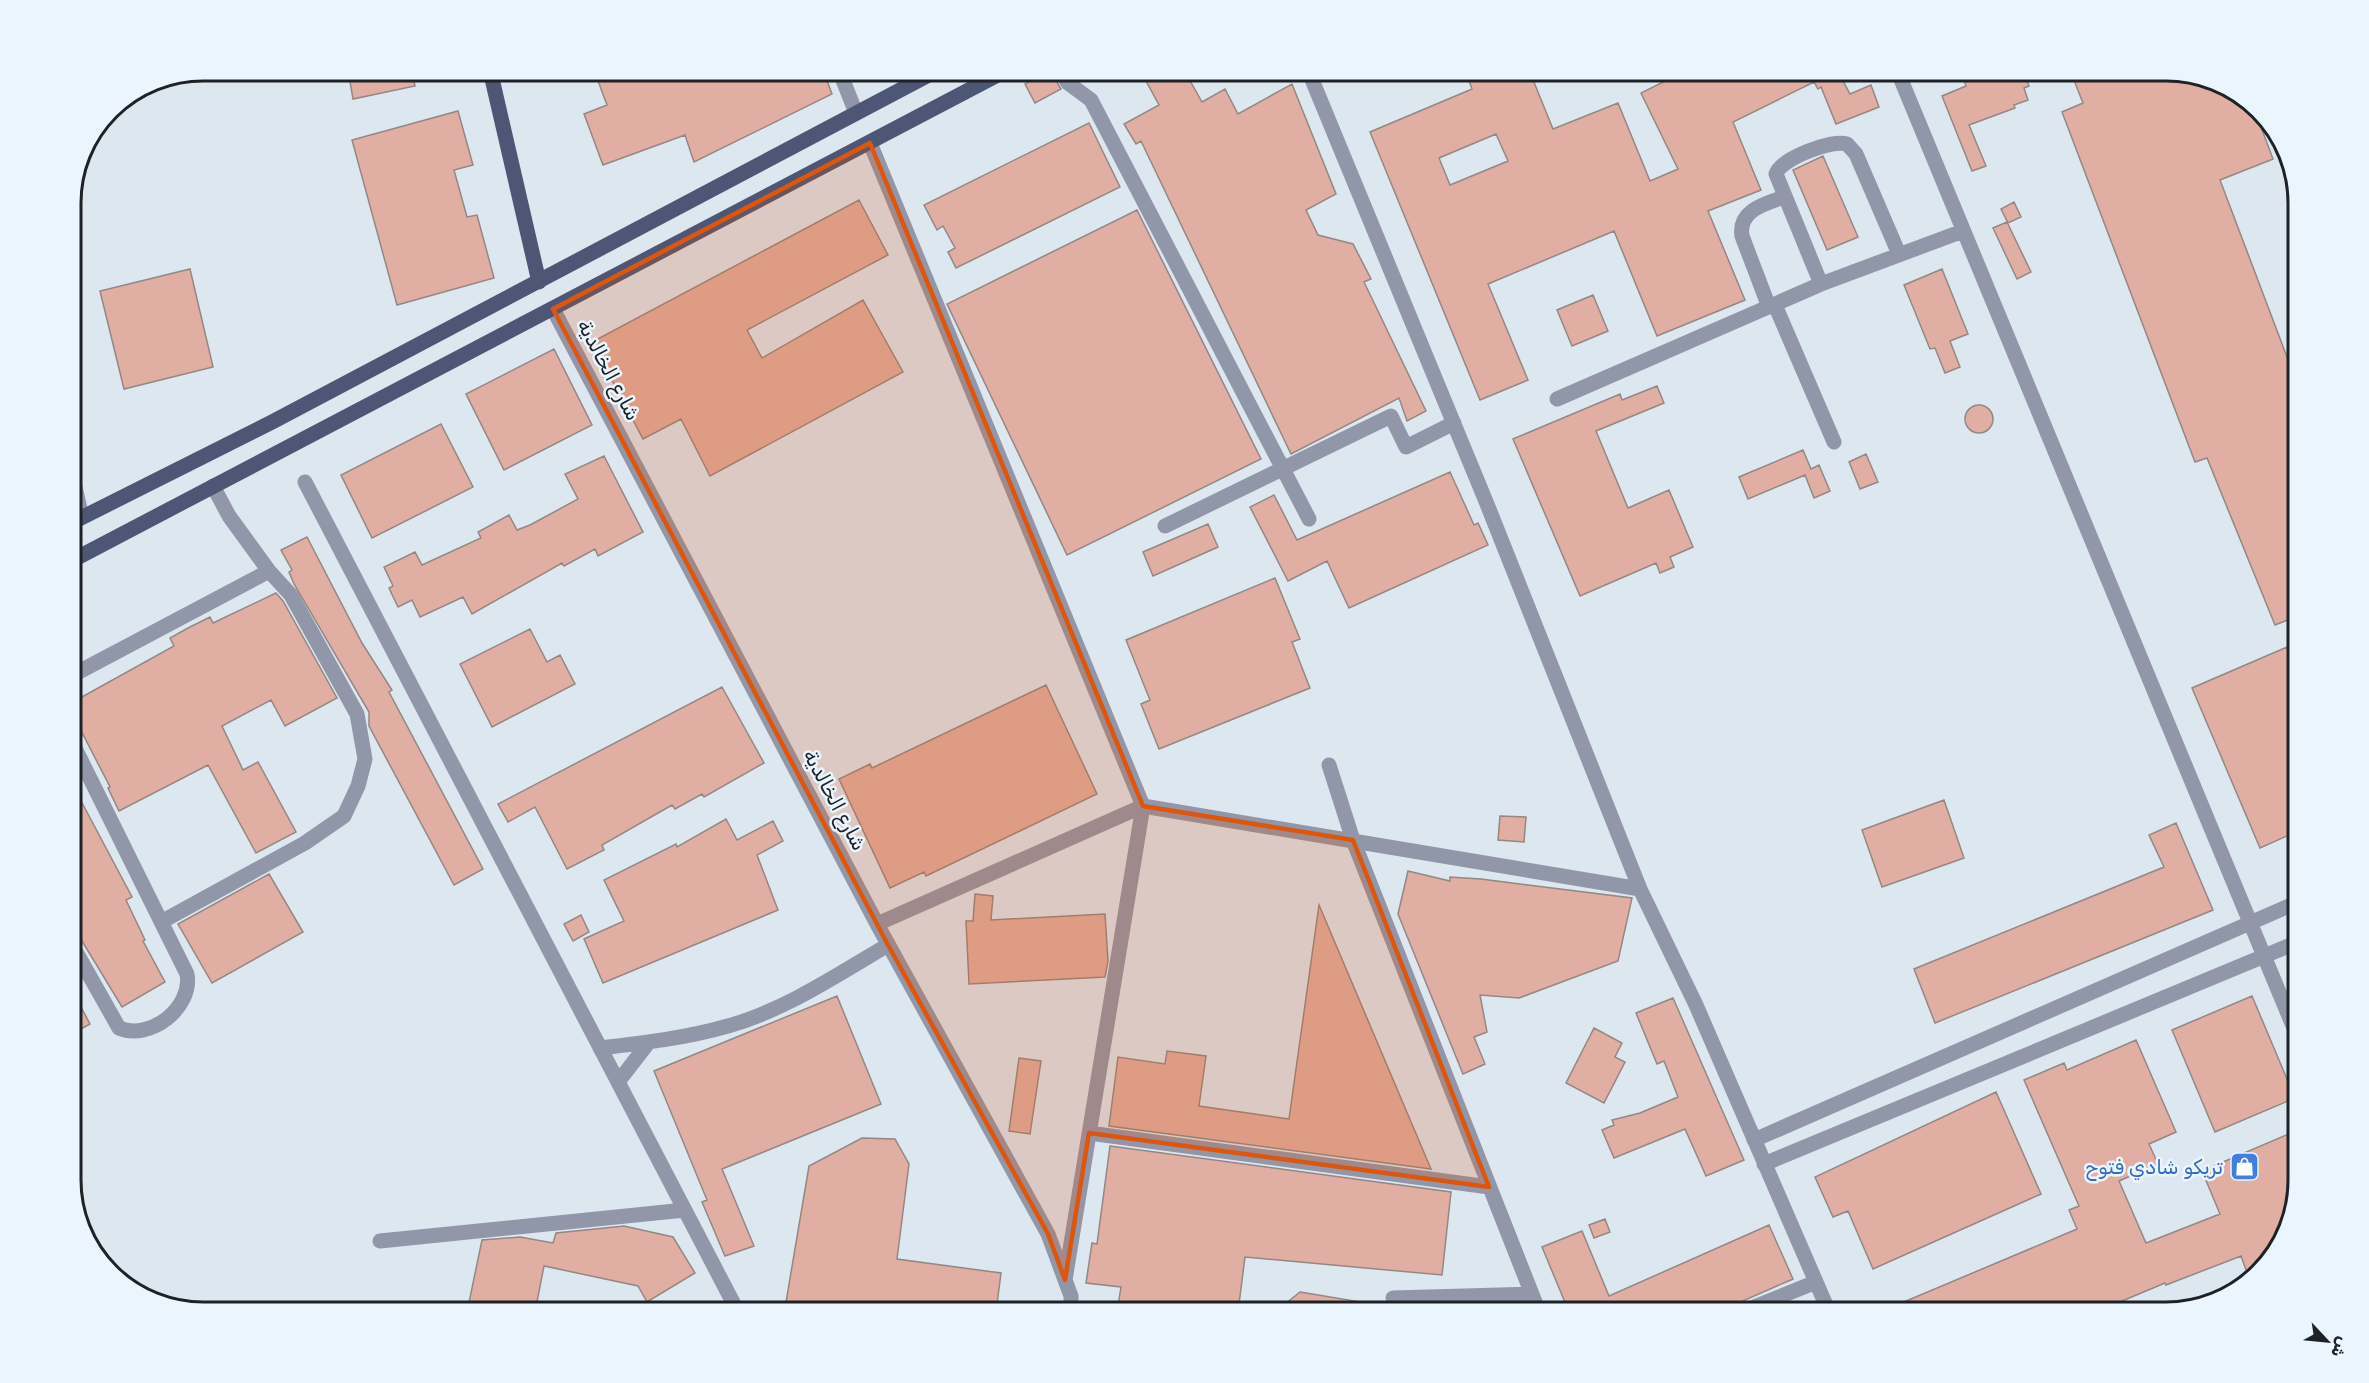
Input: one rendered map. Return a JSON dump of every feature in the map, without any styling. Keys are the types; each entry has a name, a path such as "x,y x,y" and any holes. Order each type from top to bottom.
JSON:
{"main road":[{"path":"493,81 539,282"},
{"path":"81,518 274,421 917,81"},
{"path":"81,556 986,81"}],"street":[{"path":"843,81 856,113"},
{"path":"1067,81 1091,100 1309,519"},
{"path":"1313,81 1454,423 1640,889 1696,1005 1825,1302"},
{"path":"1902,81 2288,1013"},
{"path":"1821,284 1776,178 1779,166 1834,142 1847,144 1856,154 1899,254"},
{"path":"870,143 1143,806 1065,1280"},
{"path":"1784,196 1750,211 1742,225 1742,236 1834,442"},
{"path":"1557,399 1821,284 1963,231"},
{"name":"شارع الخالدية","path":"553,309 888,945 1048,1234 1071,1296 1071,1302"},
{"path":"1165,526 1391,416 1406,447 1454,423"},
{"path":"305,482 733,1302"},
{"path":"161,922 305,843 344,816 358,786 365,759 357,714 291,595 269,571 229,516 213,486"},
{"path":"81,671 269,571"},
{"path":"81,760 187,974 189,987 182,1004 168,1017 139,1031 127,1031 119,1028 81,961"},
{"path":"1329,765 1353,840 1535,1302"},
{"path":"877,924 1143,806 1640,889"},
{"path":"1754,1140 2288,906"},
{"path":"600,1048 649,1042 729,1026 801,996 888,945"},
{"path":"1764,1164 2288,946"},
{"path":"618,1082 649,1042"},
{"path":"1089,1133 1489,1186"},
{"path":"380,1241 685,1210"},
{"path":"1767,1302 1816,1282"},
{"path":"1393,1298 1531,1294"}],"highlighted area":[{"path":"870,143 1143,806 1353,840 1489,1187 1089,1133 1065,1280 1048,1234 888,945 553,309"}],"building":[{"path":"350,81 414,81 415,86 353,99"},
{"path":"598,81 827,81 832,94 694,162 685,135 603,165 584,114 607,105"},
{"path":"1030,81 1056,81 1061,89 1035,103 1025,84"},
{"path":"1146,81 1190,81 1202,102 1225,89 1238,114 1292,84 1336,194 1306,210 1318,235 1353,244 1371,279 1364,282 1426,411 1407,421 1399,398 1291,454 1141,141 1136,144 1124,124 1159,105"},
{"path":"1469,81 1533,81 1553,129 1618,103 1650,181 1678,169 1641,93 1665,81 1843,81 1850,94 1871,85 1879,107 1836,124 1821,87 1818,89 1814,82 1733,122 1761,190 1708,211 1745,300 1657,336 1614,231 1488,284 1528,380 1480,400 1370,132 1472,89","holes":["1496,134 1508,161 1450,185 1439,158"]},
{"path":"1964,81 2027,81 2029,86 2024,88 2028,100 2014,105 2015,108 1969,125 1986,166 1972,171 1942,96 1966,86"},
{"path":"2074,81 2166,81 2198,85 2227,97 2252,117 2261,127 2273,159 2220,180 2288,360 2288,620 2275,625 2207,458 2195,462 2062,112 2083,103"},
{"path":"458,111 473,165 454,170 467,217 477,215 494,278 397,305 352,140"},
{"path":"1089,123 1120,187 956,268 948,252 955,248 943,226 937,230 924,205"},
{"path":"1823,156 1858,237 1827,250 1793,170"},
{"path":"859,200 888,255 747,330 762,358 863,300 903,372 710,476 681,419 643,439 592,342"},
{"path":"2014,202 2021,217 2008,223 2001,209"},
{"path":"1137,210 1261,459 1067,555 947,304"},
{"path":"2007,222 2031,272 2017,279 1993,228"},
{"path":"190,269 213,367 124,389 100,291"},
{"path":"1942,269 1968,334 1950,341 1960,367 1945,373 1935,348 1930,349 1904,285"},
{"path":"1593,295 1608,331 1572,346 1557,310"},
{"path":"554,349 592,425 504,470 466,394"},
{"path":"1657,386 1664,403 1596,431 1628,508 1669,490 1693,547 1670,557 1674,567 1660,573 1656,563 1580,596 1513,439 1620,394 1622,400"},
{"path":"1979,405 1989,409 1993,419 1989,429 1979,433 1969,429 1965,419 1969,409"},
{"path":"441,424 473,487 372,538 341,475"},
{"path":"1803,450 1811,469 1819,465 1830,491 1814,498 1805,475 1748,499 1739,477"},
{"path":"1866,454 1878,482 1860,489 1849,462"},
{"path":"604,456 643,532 598,556 595,549 564,566 562,563 472,614 463,597 420,617 412,600 398,607 389,588 393,586 384,567 415,552 422,565 481,538 478,532 509,515 517,530 530,525 578,499 565,474"},
{"path":"1450,472 1474,525 1478,523 1488,545 1349,608 1327,561 1288,581 1250,507 1274,495 1297,540"},
{"path":"1208,524 1218,547 1153,576 1143,552"},
{"path":"307,537 362,643 392,690 389,692 483,869 454,885 369,726 369,712 294,584 289,572 292,570 281,550"},
{"path":"1275,578 1300,639 1292,642 1310,688 1159,749 1141,704 1150,700 1126,640"},
{"path":"276,593 283,601 337,698 285,726 271,700 222,726 243,770 258,762 296,832 256,853 208,765 119,811 108,788 110,787 81,730 81,697 174,646 170,638 210,617 213,623"},
{"path":"530,629 547,662 560,655 575,684 492,727 460,664"},
{"path":"2287,647 2288,835 2260,848 2192,688"},
{"path":"1046,685 1097,794 926,876 924,872 890,888 839,779 870,764 872,768"},
{"path":"722,687 764,763 704,797 702,794 675,809 672,805 602,845 604,850 567,869 535,807 508,822 498,804"},
{"path":"1944,800 1964,858 1882,887 1862,830"},
{"path":"81,801 132,897 126,900 145,940 143,941 165,982 122,1007 81,939"},
{"path":"1500,816 1526,817 1524,842 1498,840"},
{"path":"726,819 737,840 773,821 783,841 757,855 778,910 603,983 584,939 624,921 604,880 676,844 677,847"},
{"path":"2176,823 2213,910 1935,1023 1914,969 2164,867 2149,835"},
{"path":"1408,871 1450,881 1450,877 1481,879 1632,898 1618,961 1519,998 1480,995 1487,1032 1474,1037 1485,1064 1463,1074 1398,914"},
{"path":"269,874 303,932 212,983 178,924"},
{"path":"975,894 993,896 991,920 1105,914 1108,961 1105,977 969,984 966,921 973,921"},
{"path":"1319,905 1431,1169 1109,1126 1118,1057 1165,1064 1167,1051 1206,1056 1199,1106 1289,1119"},
{"path":"581,915 589,932 573,941 564,924"},
{"path":"837,996 881,1104 722,1169 754,1246 725,1256 702,1202 707,1200 654,1071"},
{"path":"2252,996 2288,1081 2288,1101 2215,1132 2172,1030"},
{"path":"1673,998 1744,1160 1706,1176 1685,1129 1614,1158 1602,1130 1614,1125 1612,1120 1640,1113 1678,1097 1664,1061 1657,1064 1636,1013"},
{"path":"81,1007 90,1024 81,1029"},
{"path":"1594,1028 1622,1043 1615,1057 1625,1062 1604,1103 1566,1083"},
{"path":"2136,1040 2176,1132 2149,1144 2158,1164 2119,1181 2146,1243 2220,1214 2202,1171 2288,1134 2288,1180 2284,1212 2272,1241 2263,1254 2246,1271 2241,1256 2120,1302 1904,1302 2077,1229 2069,1210 2079,1206 2024,1080 2064,1063 2067,1070"},
{"path":"1019,1058 1041,1061 1030,1134 1009,1131"},
{"path":"1996,1092 2041,1194 1873,1269 1848,1211 1833,1217 1815,1177"},
{"path":"862,1138 895,1139 909,1164 897,1259 1001,1273 997,1302 786,1302 809,1166"},
{"path":"1110,1146 1451,1192 1442,1275 1245,1257 1239,1302 1119,1302 1121,1287 1086,1283 1092,1243 1097,1244"},
{"path":"1605,1219 1610,1232 1594,1238 1589,1225"},
{"path":"1769,1225 1793,1279 1740,1302 1565,1302 1542,1247 1582,1231 1609,1296"},
{"path":"624,1226 673,1237 695,1273 647,1302 638,1286 544,1266 537,1302 469,1302 482,1240 520,1237 553,1243 556,1233"},
{"path":"1300,1292 1361,1302 1288,1302"}],"place":[{"name":"تريكو شادي فتوح","path":"2244,1167"}]}
